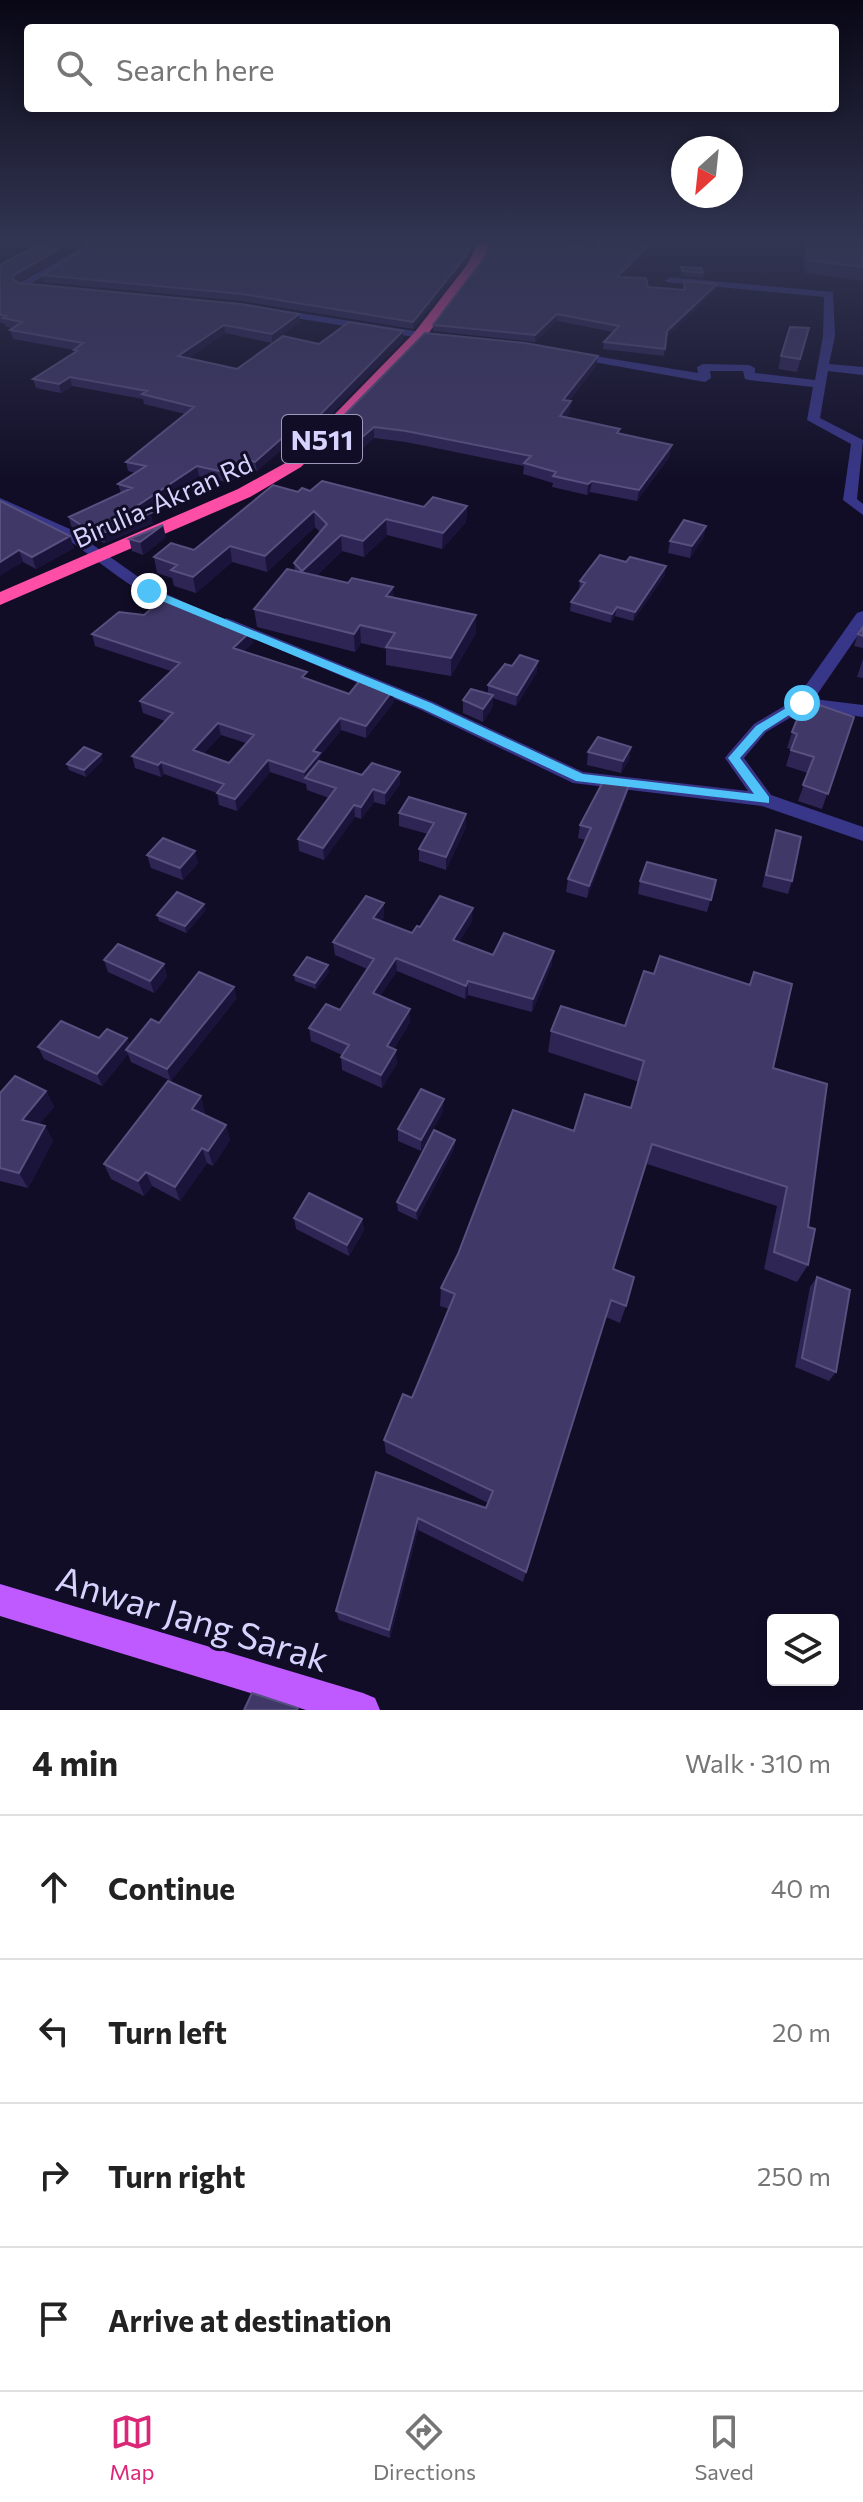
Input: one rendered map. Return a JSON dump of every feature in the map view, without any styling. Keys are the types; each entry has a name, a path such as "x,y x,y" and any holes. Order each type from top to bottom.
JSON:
{"highway":[{"name":"Birulia-Akran Rd","path":"0,599 244,493 295,464 429,323"}],"main road":[{"name":"Anwar Jang Sarak","path":"0,1600 363,1710"}],"street":[{"path":"340,323 449,339"},
{"path":"829,323 813,420 858,442 850,500 863,511"},
{"path":"558,352 705,378 703,367 749,368 749,376 818,384"},
{"path":"822,367 863,371"},
{"path":"0,502 67,533 149,591 427,706 580,778 764,800 863,834"},
{"path":"764,800 734,758 760,728 802,703 863,616"},
{"path":"802,703 863,711"}],"building":[{"path":"21,323 287,323 272,334 224,325 178,356 237,369 283,336 319,344 348,323 403,331 294,441 282,438 255,462 245,459 228,473 197,466 134,508 151,513 103,533 87,529 69,517 132,488 118,484 146,466 126,462 194,407 142,394 147,391 70,377 59,384 33,379 77,351 74,350 83,343 10,330"},
{"path":"435,323 548,323 535,335 433,325"},
{"path":"602,323 676,323 667,331 665,349 604,342 619,326"},
{"path":"790,327 809,328 800,359 781,356"},
{"path":"425,333 525,343 598,356 563,400 571,401 560,416 620,429 617,433 672,445 639,490 553,476 556,472 524,463 531,456 406,431 374,427 345,452 315,445"},
{"path":"322,481 424,507 433,497 467,506 443,533 386,519 363,541 341,535 302,571 294,563 327,524 314,511 265,556 230,546 193,577 171,570 177,565 154,557 171,543 194,550 273,485 298,492 302,488 310,491"},
{"path":"0,501 70,536 32,557 19,550 0,562"},
{"path":"684,520 706,526 692,546 670,541"},
{"path":"163,525 140,542 129,539"},
{"path":"600,555 626,562 630,557 666,566 635,612 617,607 612,614 571,602 585,583 580,581"},
{"path":"287,569 348,583 352,578 393,587 386,596 476,615 451,658 386,647 395,633 360,625 354,634 254,609"},
{"path":"166,596 251,631 233,648 307,672 302,677 349,694 361,679 393,690 366,726 340,718 313,751 320,753 304,772 268,760 235,799 217,793 224,784 161,762 158,765 132,756 173,713 140,701 180,663 92,634 119,612 144,615","holes":["218,723 254,735 229,763 193,750"]},
{"path":"520,655 538,661 517,695 488,685 505,664 512,666"},
{"path":"471,689 493,695 483,709 463,700"},
{"path":"805,700 854,717 828,794 803,785 814,757 791,750 797,734 792,732"},
{"path":"598,737 631,747 623,761 588,752"},
{"path":"84,747 101,754 84,770 67,764"},
{"path":"319,761 362,775 372,763 400,772 385,793 373,789 361,807 354,805 323,848 298,839 336,788 305,778"},
{"path":"605,778 629,785 589,886 568,879 591,828 580,825"},
{"path":"409,797 466,814 446,857 419,849 434,823 399,813"},
{"path":"776,830 801,837 792,881 766,875"},
{"path":"163,838 195,851 180,868 147,855"},
{"path":"647,862 716,880 711,900 640,881"},
{"path":"177,892 204,904 185,926 157,915"},
{"path":"366,896 384,903 373,918 412,933 417,926 420,927 440,896 473,908 453,940 493,955 504,933 554,951 533,999 468,981 466,986 396,958 373,993 410,1009 387,1046 396,1050 381,1075 341,1057 349,1045 309,1028 326,1004 340,1010 374,959 333,942"},
{"path":"118,944 164,964 150,981 104,960"},
{"path":"660,956 750,985 754,972 792,984 773,1068 827,1084 808,1227 815,1229 808,1265 774,1252 787,1187 652,1144 613,1269 634,1277 626,1306 611,1300 526,1572 418,1518 389,1630 336,1611 376,1472 486,1508 493,1491 384,1440 403,1394 412,1398 455,1294 441,1288 458,1254 513,1110 574,1131 585,1094 631,1108 644,1061 551,1031 561,1006 625,1026 644,971 654,974"},
{"path":"307,957 328,965 315,983 294,975"},
{"path":"199,972 234,987 167,1069 126,1050 151,1019 159,1023"},
{"path":"61,1021 99,1038 107,1029 127,1038 97,1074 38,1047"},
{"path":"15,1076 46,1091 22,1120 45,1126 19,1173 0,1168 0,1093"},
{"path":"168,1081 201,1096 192,1109 226,1125 208,1151 202,1148 175,1187 146,1172 138,1181 104,1164"},
{"path":"421,1089 444,1099 421,1140 398,1129"},
{"path":"434,1130 455,1140 416,1211 397,1202"},
{"path":"309,1193 362,1219 347,1245 294,1218"},
{"path":"817,1277 850,1290 836,1372 802,1358"},
{"path":"252,1693 298,1708 244,1710"}],"route":[{"path":"149,591 427,706 580,778 764,800 734,758 760,728 802,703"}]}
